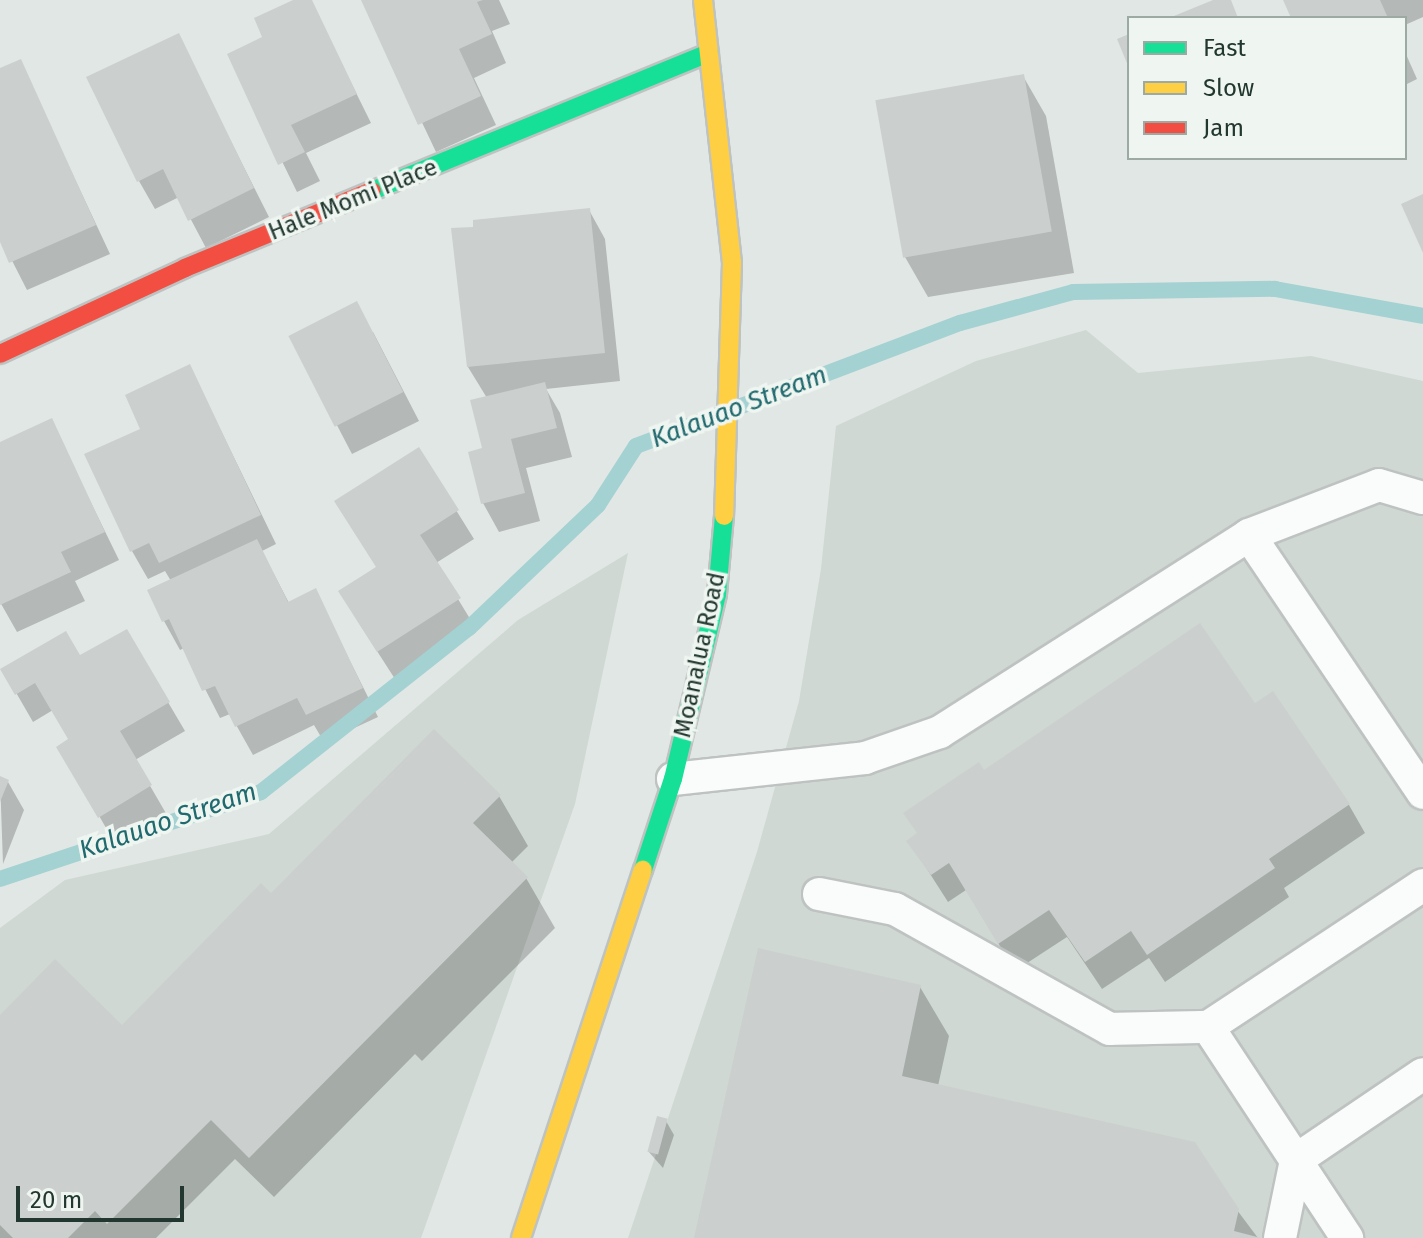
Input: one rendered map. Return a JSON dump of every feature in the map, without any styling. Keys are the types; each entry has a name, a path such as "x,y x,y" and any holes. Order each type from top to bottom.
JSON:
{"main road":[{"name":"Moanalua Road","path":"521,1238 673,779 717,594 725,499 732,263 703,0"},
{"name":"Hale Momi Place","path":"0,354 185,268 709,53"}],"lane":[{"path":"673,779 865,758 940,732 1249,535 1379,485 1423,498"},
{"path":"1249,535 1423,793"},
{"path":"819,894 895,909 1110,1029 1208,1027 1423,885"},
{"path":"1208,1027 1347,1238"},
{"path":"1280,1238 1296,1160 1423,1074"}],"shaded area":[{"path":"1086,330 1138,373 1311,356 1423,381 1423,1238 628,1238 757,852 799,701 821,569 836,426 976,361"},
{"path":"628,553 575,804 421,1238 0,1238 0,928 65,880 269,834 518,620"}],"building":[{"path":"293,0 312,0 357,94 291,125 305,152 278,165 227,54 262,37 254,18"},
{"path":"361,0 483,0 477,2 492,34 459,49 481,96 418,125"},
{"path":"1213,0 1231,0 1237,16 1174,16"},
{"path":"1283,0 1380,0 1387,16 1290,16"},
{"path":"179,33 254,188 188,221 163,169 137,182 86,77"},
{"path":"1127,35 1127,63 1117,39"},
{"path":"21,59 96,225 9,263 0,242 0,68"},
{"path":"1024,74 1052,232 903,258 875,100"},
{"path":"1423,194 1423,253 1401,204"},
{"path":"590,208 605,353 467,367 451,228 473,227 473,220"},
{"path":"357,301 403,392 335,427 288,336"},
{"path":"190,364 261,515 159,563 149,543 130,552 84,454 140,429 125,395"},
{"path":"545,382 557,428 511,439 525,493 481,504 468,452 482,448 470,400"},
{"path":"52,418 105,532 61,552 71,572 0,605 0,442"},
{"path":"419,447 459,510 420,535 461,598 377,652 338,591 376,567 334,501"},
{"path":"257,539 288,602 316,588 363,688 306,715 297,698 235,727 215,686 202,691 169,619 162,622 147,590"},
{"path":"1200,623 1255,703 1273,691 1350,804 1269,859 1275,868 1147,955 1131,931 1085,962 1049,910 998,944 949,863 931,875 906,841 917,833 903,813 979,762 984,770"},
{"path":"127,629 170,702 120,731 152,785 98,818 56,747 68,739 35,683 15,695 0,669 66,631 80,655"},
{"path":"434,729 501,795 473,823 528,877 249,1158 211,1120 107,1224 95,1211 68,1238 13,1238 0,1225 0,1015 55,959 122,1025 261,883 271,893"},
{"path":"0,776 9,780 0,802"},
{"path":"758,948 921,985 902,1076 1195,1142 1239,1209 1234,1231 1261,1238 694,1238"},
{"path":"657,1116 668,1119 658,1155 647,1152"}],"waterway":[{"name":"Kalauao Stream","path":"0,879 261,792 469,628 598,505 636,446 960,323 1073,292 1275,289 1423,316"}],"traffic: fast":[{"path":"372,191 709,53"},
{"path":"643,870 673,779 717,594 724,516"}],"traffic: slow":[{"path":"703,0 732,263 724,516"},
{"path":"521,1238 643,870"}],"traffic: jam":[{"path":"0,354 185,268 372,191"}]}
